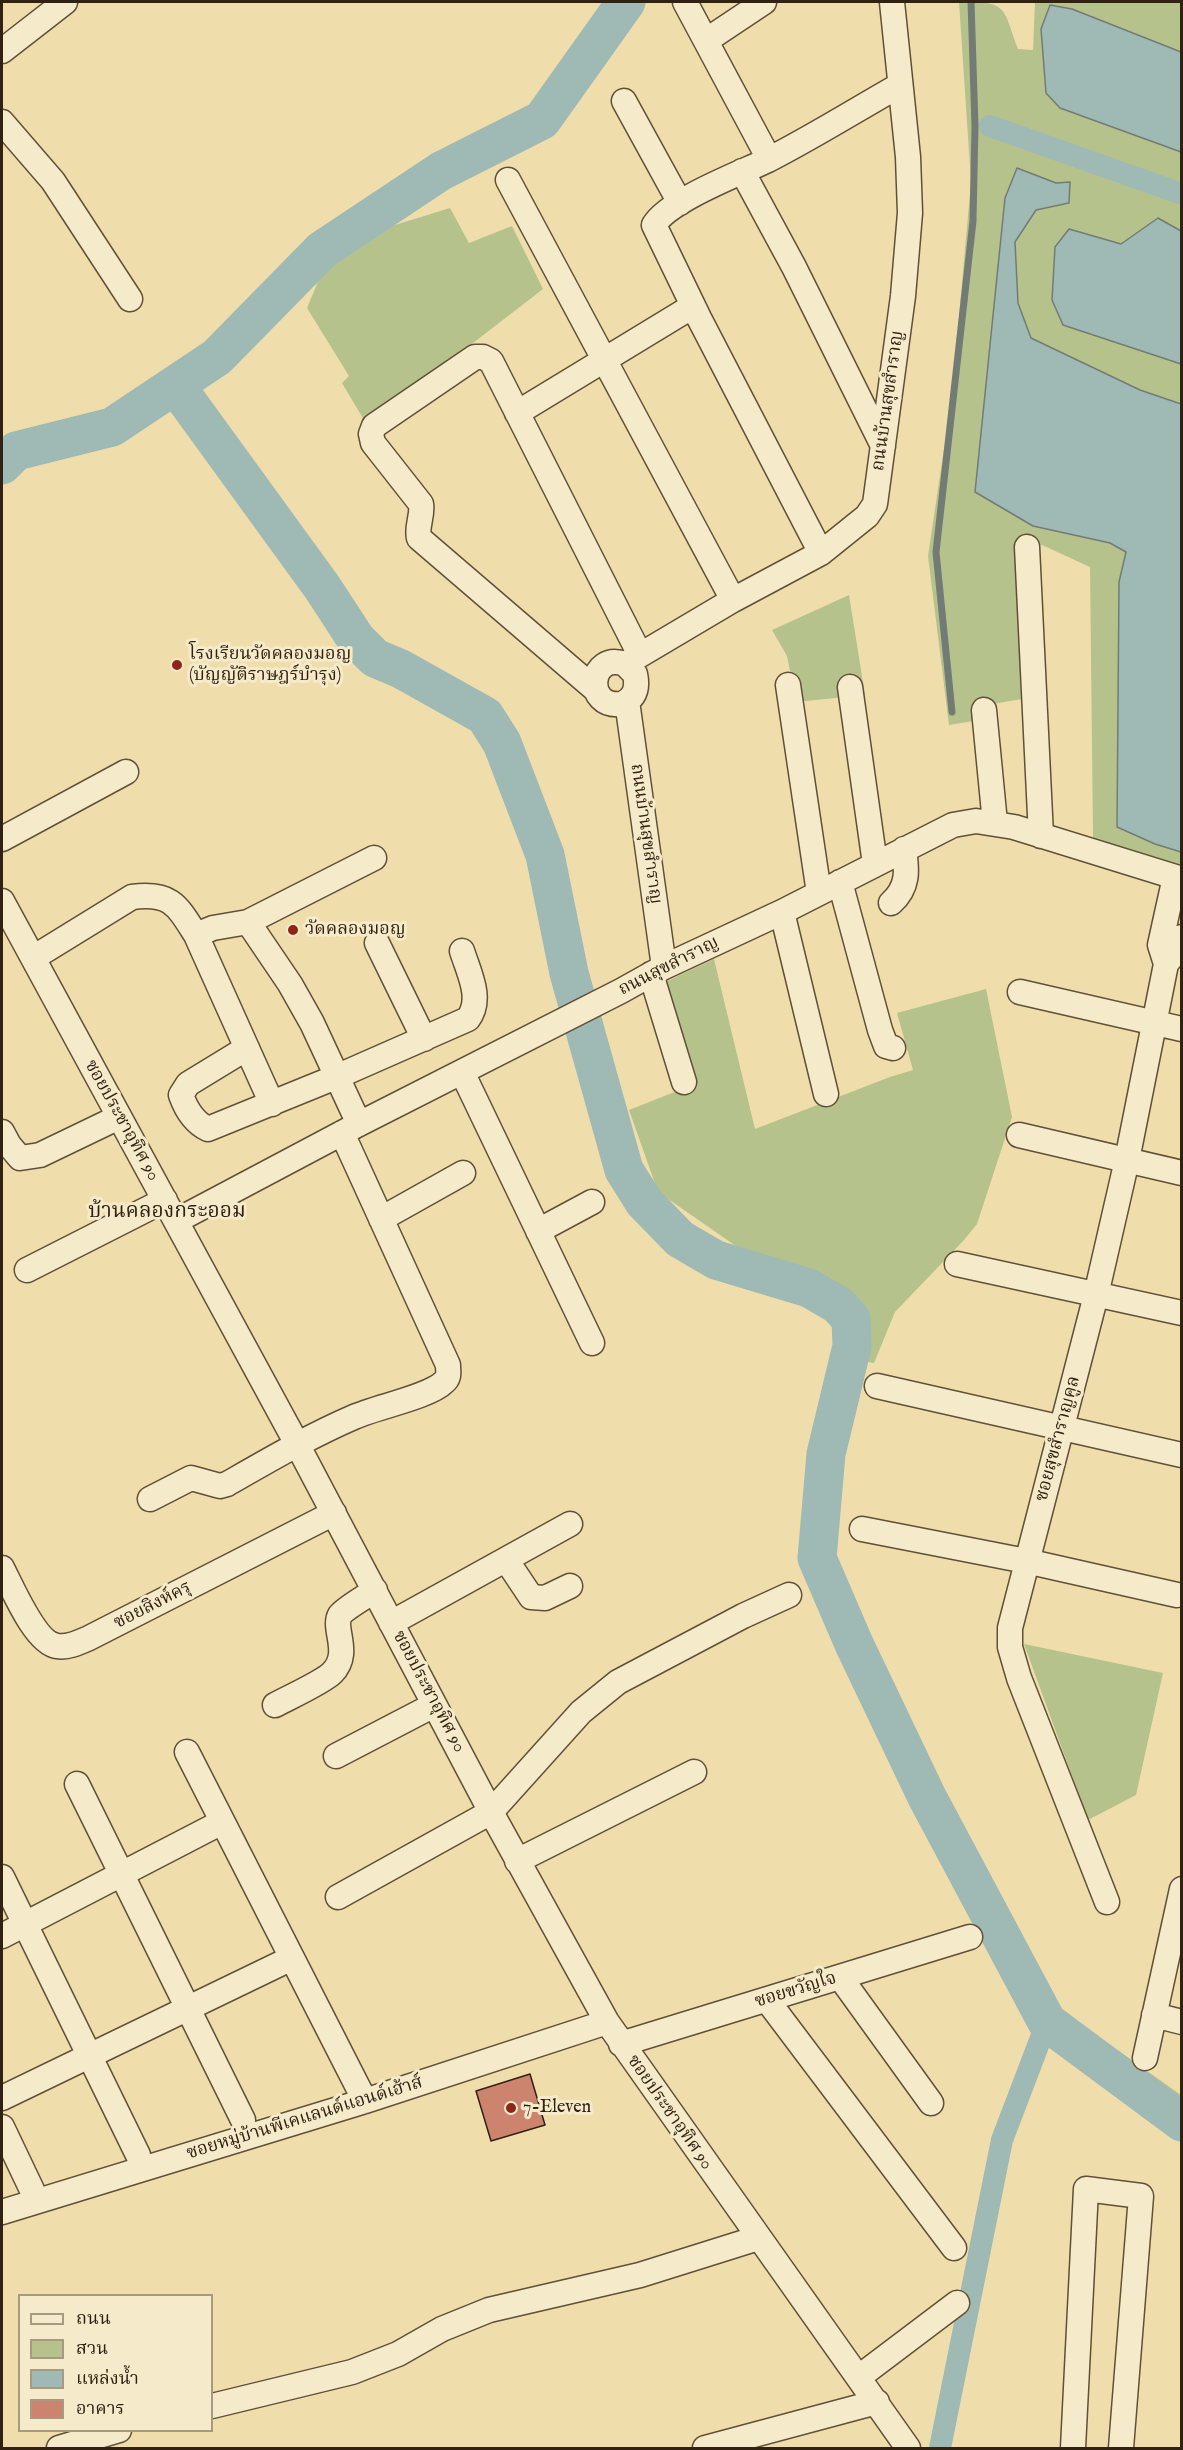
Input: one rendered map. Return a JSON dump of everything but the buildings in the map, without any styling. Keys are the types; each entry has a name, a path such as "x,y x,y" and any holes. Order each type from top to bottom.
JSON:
{"street":[{"path":"2,51 65,2"},
{"path":"685,2 769,159"},
{"path":"707,40 764,2"},
{"name":"ถนนบ้านสุขสำราญ","path":"596,690 595,680 602,667 633,659 733,600 821,554 871,512 875,504 908,257 910,213 908,157 892,2"},
{"path":"821,554 693,306 654,225 658,219 681,203 769,159 900,85"},
{"path":"624,101 681,203"},
{"path":"2,122 53,181 130,298"},
{"path":"742,171 794,267 883,446"},
{"path":"508,180 733,600"},
{"path":"517,412 693,306"},
{"path":"627,701 610,704 601,698 596,690 419,538 422,512 419,499 373,443 370,434 374,426 475,357 483,357 490,361 517,412 633,659"},
{"path":"1027,547 1041,836"},
{"name":"ถนนบ้านสุขสำราญ","path":"633,659 631,668 637,682 633,696 627,701 657,970 684,1082"},
{"path":"788,685 819,894"},
{"path":"850,687 875,864"},
{"path":"984,710 995,823"},
{"path":"2,839 126,772"},
{"name":"ถนนสุขสำราญ","path":"27,1270 171,1210 351,1129 621,991 657,970 819,894 953,825 976,821 995,823 1178,878"},
{"path":"891,903 899,896 905,885 907,871 904,849"},
{"path":"196,935 213,928 248,922 374,858"},
{"name":"ซอยสุขสำราญคูล","path":"1107,1902 1019,1678 1010,1647 1012,1619 1063,1428 1127,1161 1166,964 1160,945 1178,878"},
{"path":"840,882 880,1030 886,1046 893,1048"},
{"path":"33,958 132,897 148,895 165,898 178,907 196,935 272,1104"},
{"name":"ซอยประชาอุทิศ 90","path":"2,901 297,1444 517,1861 607,2022 909,2448"},
{"path":"782,912 826,1094"},
{"path":"150,1499 191,1478 220,1486 227,1484 297,1444 355,1416 430,1391 444,1382 449,1375 448,1365 381,1219 336,1077 312,1023 290,984 273,963 248,922"},
{"name":"ซอยสุขสำราญคูล","path":"1166,964 1178,950 1182,937"},
{"path":"377,943 424,1039"},
{"path":"247,1048 188,1084 181,1095 185,1107 201,1126 208,1130 468,1020 475,1010 475,990 462,951"},
{"path":"1020,992 1182,1029"},
{"path":"462,1072 592,1343"},
{"path":"2,1132 20,1158 40,1155 119,1117"},
{"path":"1018,1135 1182,1173"},
{"path":"381,1219 463,1173"},
{"path":"538,1231 592,1202"},
{"path":"957,1264 1182,1313"},
{"path":"877,1386 1182,1455"},
{"name":"ซอยสิงห์ครุ","path":"2,1568 37,1632 57,1647 70,1645 97,1634 334,1513"},
{"path":"391,1623 507,1561 570,1524"},
{"path":"862,1529 1026,1561 1177,1595"},
{"path":"507,1561 531,1597 545,1598 570,1586"},
{"path":"275,1705 332,1673 340,1660 342,1644 338,1624 340,1615 375,1590"},
{"path":"338,1897 491,1812 581,1712 618,1682 743,1616 789,1595"},
{"path":"336,1756 434,1705"},
{"path":"187,1752 365,2101"},
{"path":"517,1861 694,1772"},
{"path":"77,1784 243,2120"},
{"path":"2,1936 222,1822"},
{"path":"2,1877 138,2156"},
{"path":"1145,2058 1180,1902"},
{"name":"ซอยขวัญใจ","path":"621,2044 970,1937"},
{"path":"2,2098 292,1958"},
{"path":"840,1977 931,2103"},
{"path":"767,2000 954,2248"},
{"path":"1154,2015 1182,2022"},
{"name":"ซอยหมู่บ้านพีเคแลนด์แอนด์เฮ้าส์","path":"2,2212 365,2101 607,2022"},
{"path":"2,2127 32,2190"},
{"path":"1073,2448 1086,2188 1141,2196 1121,2448"},
{"path":"213,2406 352,2372 398,2354 442,2329 489,2310 640,2275 758,2238"},
{"path":"859,2377 957,2303"},
{"path":"705,2448 877,2402"},
{"path":"59,2448 112,2432"}],"green space":[{"path":"959,2 995,5 1005,15 1018,49 1033,50 1035,2 1181,2 1181,52 1072,9 1051,5 1041,29 1060,107 1181,152 1181,231 1157,219 1121,244 1063,325 1181,364 1181,404 1140,390 1031,339 1018,303 1015,242 1036,209 1069,203 1070,182 1056,183 1017,168 1005,198 975,492 1033,526 1110,543 1126,552 1119,582 1117,827 1155,844 1181,852 1181,869 1099,845 1093,837 1090,567 1042,545 1014,543 1022,699 981,706 980,720 949,725 928,556 952,395 971,182"},
{"path":"450,208 469,243 512,226 543,289 367,425 342,383 349,376 307,308 324,267 382,229"},
{"path":"849,595 865,695 796,702 787,656 772,630"},
{"path":"714,959 755,1129 913,1070 897,1013 986,989 1012,1117 977,1224 895,1312 874,1363 863,1361 863,1326 858,1305 843,1289 799,1265 746,1253 658,1192 629,1110 692,1085 661,984"},
{"path":"1024,1644 1163,1673 1136,1795 1088,1820"},
{"path":"1085,2027 1181,2095 1181,2103"}],"water":[{"path":"1050,5 1072,9 1181,52 1181,152 1060,108 1046,93 1041,29"},
{"path":"1017,168 1056,183 1070,182 1069,203 1036,210 1015,242 1018,303 1031,338 1140,390 1181,404 1181,852 1155,844 1117,827 1119,582 1126,552 1110,543 1033,526 975,492 1005,198"},
{"path":"1158,218 1181,231 1181,364 1063,325 1052,300 1055,247 1069,229 1121,244"}],"waterway":[{"path":"2,465 16,451 112,427 217,357 322,250 441,171 542,120 626,2"},
{"path":"952,712 936,552 973,221 975,126 971,2"},
{"path":"990,126 1182,194"},
{"path":"176,386 322,587 356,639 375,658 401,669 485,716 502,743 545,855 569,973 624,1170 644,1202 680,1239 716,1260 809,1288 838,1305 851,1319 852,1346 826,1454 817,1558 854,1644 927,1797 1047,2022 1182,2122"},
{"path":"940,2448 1002,2140 1047,2022"}],"place":[{"name":"โรงเรียนวัดคลองมอญ (บัญญัติราษฎร์บำรุง)","path":"177,665"},
{"name":"วัดคลองมอญ","path":"293,930"},
{"name":"7-Eleven","path":"511,2108"}],"district":[{"name":"บ้านคลองกระออม","path":"167,1213"}]}
